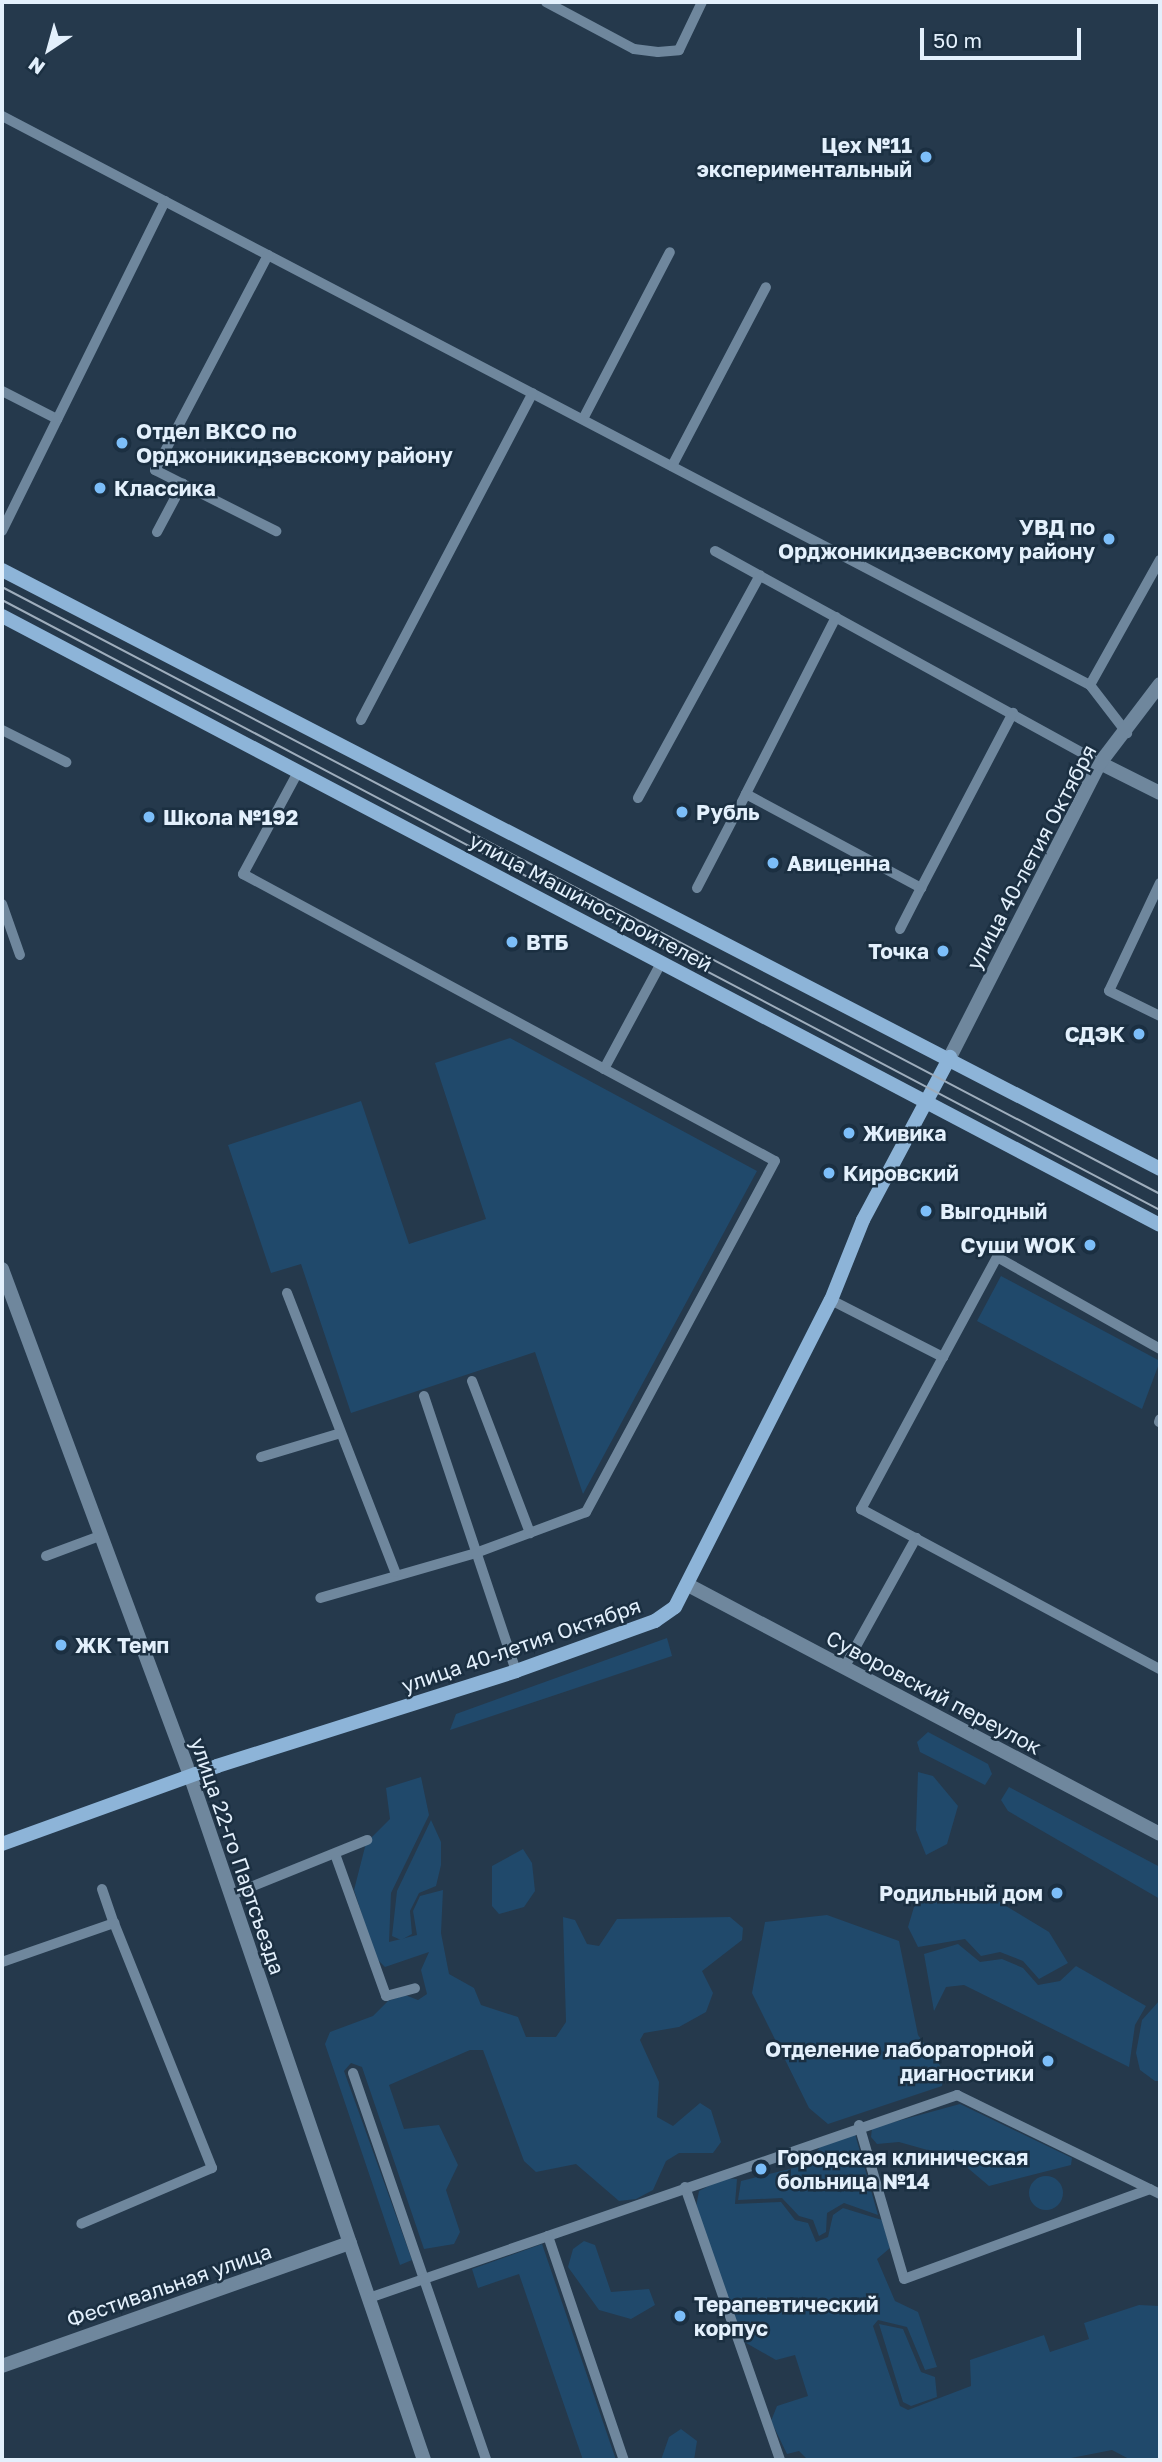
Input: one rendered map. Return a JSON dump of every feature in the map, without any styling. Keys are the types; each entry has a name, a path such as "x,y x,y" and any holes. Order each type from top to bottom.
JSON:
{"main road":[{"name":"улица Машиностроителей","path":"2,570 950,1057 1160,1169"},
{"name":"улица Машиностроителей","path":"2,616 1160,1224"},
{"name":"улица 40-летия Октября","path":"2,1844 190,1775 516,1671 655,1621 690,1586 831,1300 863,1220 950,1057"}],"street":[{"name":"улица 40-летия Октября","path":"950,1057 1100,763 1126,733 1160,684"},
{"path":"1100,763 1160,793"},
{"name":"улица 22-го Партсъезда","path":"2,1269 97,1537 190,1775 424,2460"},
{"name":"Суворовский переулок","path":"690,1586 1160,1835"},
{"name":"Фестивальная улица","path":"2,2366 350,2243"}],"lane":[{"path":"546,2 634,49 658,52 678,50 702,2"},
{"path":"2,116 1090,685 1126,733"},
{"path":"2,531 165,201"},
{"path":"583,419 670,252"},
{"path":"268,255 155,470 276,531"},
{"path":"672,466 766,287"},
{"path":"2,391 57,419"},
{"path":"361,720 533,394"},
{"path":"158,532 183,484"},
{"path":"715,551 1100,763"},
{"path":"1090,685 1160,560"},
{"path":"638,799 760,575"},
{"path":"697,888 836,617"},
{"path":"900,929 1013,713"},
{"path":"2,730 66,762"},
{"path":"298,772 243,874 775,1161 586,1512 476,1553 395,1572 320,1598"},
{"path":"746,794 921,888"},
{"path":"1160,883 1109,992 1160,1016"},
{"path":"2,904 20,955"},
{"path":"604,1069 661,962"},
{"path":"1160,1349 996,1257 861,1509 1160,1669"},
{"path":"287,1293 337,1434 395,1572"},
{"path":"831,1300 943,1357"},
{"path":"472,1381 530,1533"},
{"path":"424,1396 516,1671"},
{"path":"261,1457 337,1434"},
{"path":"46,1556 97,1537"},
{"path":"844,1668 916,1538"},
{"path":"231,1895 367,1840"},
{"path":"335,1854 386,1996 415,1988"},
{"path":"81,2224 212,2168 102,1889"},
{"path":"2,1962 114,1923"},
{"path":"353,2073 486,2460"},
{"path":"369,2298 859,2125 957,2095 1160,2194"},
{"path":"859,2125 904,2278 1150,2189"},
{"path":"685,2187 780,2460"},
{"path":"548,2236 624,2460"}],"shaded area":[{"path":"510,1038 757,1171 583,1494 535,1352 351,1413 301,1264 271,1273 228,1145 361,1101 409,1244 486,1219 435,1063"},
{"path":"1001,1276 1160,1361 1142,1409 977,1321"},
{"path":"667,1638 672,1656 450,1730 456,1714"},
{"path":"928,1732 988,1764 992,1774 985,1785 920,1752 917,1742"},
{"path":"918,1772 933,1776 958,1806 947,1844 926,1855 916,1830"},
{"path":"421,1777 429,1815 391,1893 389,1942 417,1935 413,1911 420,1896 443,1890 441,1933 449,1974 474,1988 481,2005 518,2017 526,2037 556,2037 566,2022 563,1917 575,1920 587,1944 599,1946 617,1919 730,1917 743,1928 742,1940 702,1971 713,1993 706,2012 679,2027 644,2033 640,2040 659,2082 657,2117 673,2126 700,2103 711,2110 721,2142 713,2153 679,2153 666,2161 653,2190 636,2199 619,2201 576,2164 536,2172 524,2161 483,2050 470,2050 389,2085 404,2129 439,2125 458,2165 446,2190 460,2232 454,2244 424,2249 362,2067 351,2063 344,2071 412,2260 400,2265 325,2044 330,2032 373,2016 388,2001 405,1995 418,2000 427,1994 421,1970 429,1952 385,1967 376,1958 354,1890 366,1843 390,1819 386,1788"},
{"path":"1009,1787 1160,1867 1160,1899 1008,1811 1001,1800"},
{"path":"431,1820 441,1842 441,1865 436,1886 419,1893 410,1911 412,1934 401,1940 392,1936 397,1891"},
{"path":"523,1849 532,1863 535,1891 524,1907 499,1914 492,1906 492,1866"},
{"path":"935,1890 983,1892 1049,1932 1068,1963 1039,1979 1023,1961 1000,1952 981,1956 965,1939 918,1947 908,1927 914,1907"},
{"path":"827,1915 899,1941 918,2035 944,2071 942,2086 828,2124 809,2108 752,1993 765,1922"},
{"path":"958,1944 980,1962 1002,1959 1023,1968 1038,1985 1060,1981 1076,1966 1146,2006 1135,2025 1129,2067 964,1985 946,1987 934,2011 924,1954"},
{"path":"1160,2000 1160,2081 1155,2081 1140,2070 1136,2053 1142,2020"},
{"path":"960,2104 1072,2158 1071,2165 989,2186 956,2158 899,2142 877,2144 871,2137 872,2128"},
{"path":"855,2134 878,2215 844,2203 827,2213 826,2232 819,2236 813,2220 799,2216 782,2198 738,2200 741,2181 802,2166 826,2141"},
{"path":"1046,2176 1058,2181 1063,2193 1058,2205 1046,2210 1034,2205 1029,2193 1034,2181"},
{"path":"724,2178 737,2179 735,2204 781,2202 795,2220 808,2223 816,2242 828,2237 833,2215 843,2208 882,2220 890,2248 877,2259 895,2301 918,2312 937,2367 925,2370 907,2327 878,2320 873,2326 900,2406 908,2410 971,2386 970,2360 1044,2335 1050,2352 1089,2339 1084,2323 1139,2305 1160,2306 1160,2460 1131,2460 1112,2450 1061,2460 808,2460 799,2451 787,2454 771,2421 777,2406 808,2396 795,2355 776,2360 741,2340 696,2207 699,2191"},
{"path":"584,2241 595,2245 611,2292 649,2289 655,2305 631,2319 599,2310 568,2267 573,2249"},
{"path":"542,2244 616,2460 583,2460 519,2274 478,2288 472,2269"},
{"path":"879,2324 903,2329 921,2372 935,2377 937,2397 911,2406 903,2402"},
{"path":"681,2429 697,2441 694,2460 661,2460 669,2437"}],"tram line":[{"path":"2,587 1160,1194"},
{"path":"2,600 1160,1210"}],"place":[{"name":"Цех №11 экспериментальный","path":"926,157"},
{"name":"Отдел ВКСО по Орджоникидзевскому району","path":"122,443"},
{"name":"Классика","path":"100,488"},
{"name":"УВД по Орджоникидзевскому району","path":"1109,539"},
{"name":"Рубль","path":"682,812"},
{"name":"Школа №192","path":"149,817"},
{"name":"Авиценна","path":"773,863"},
{"name":"ВТБ","path":"512,942"},
{"name":"Точка","path":"943,951"},
{"name":"СДЭК","path":"1139,1034"},
{"name":"Живика","path":"849,1133"},
{"name":"Кировский","path":"829,1173"},
{"name":"Выгодный","path":"926,1211"},
{"name":"Суши WOK","path":"1090,1245"},
{"name":"ЖК Темп","path":"61,1645"},
{"name":"Родильный дом","path":"1057,1893"},
{"name":"Отделение лабораторной диагностики","path":"1048,2061"},
{"name":"Городская клиническая больница №14","path":"761,2169"},
{"name":"Терапевтический корпус","path":"680,2316"}]}
